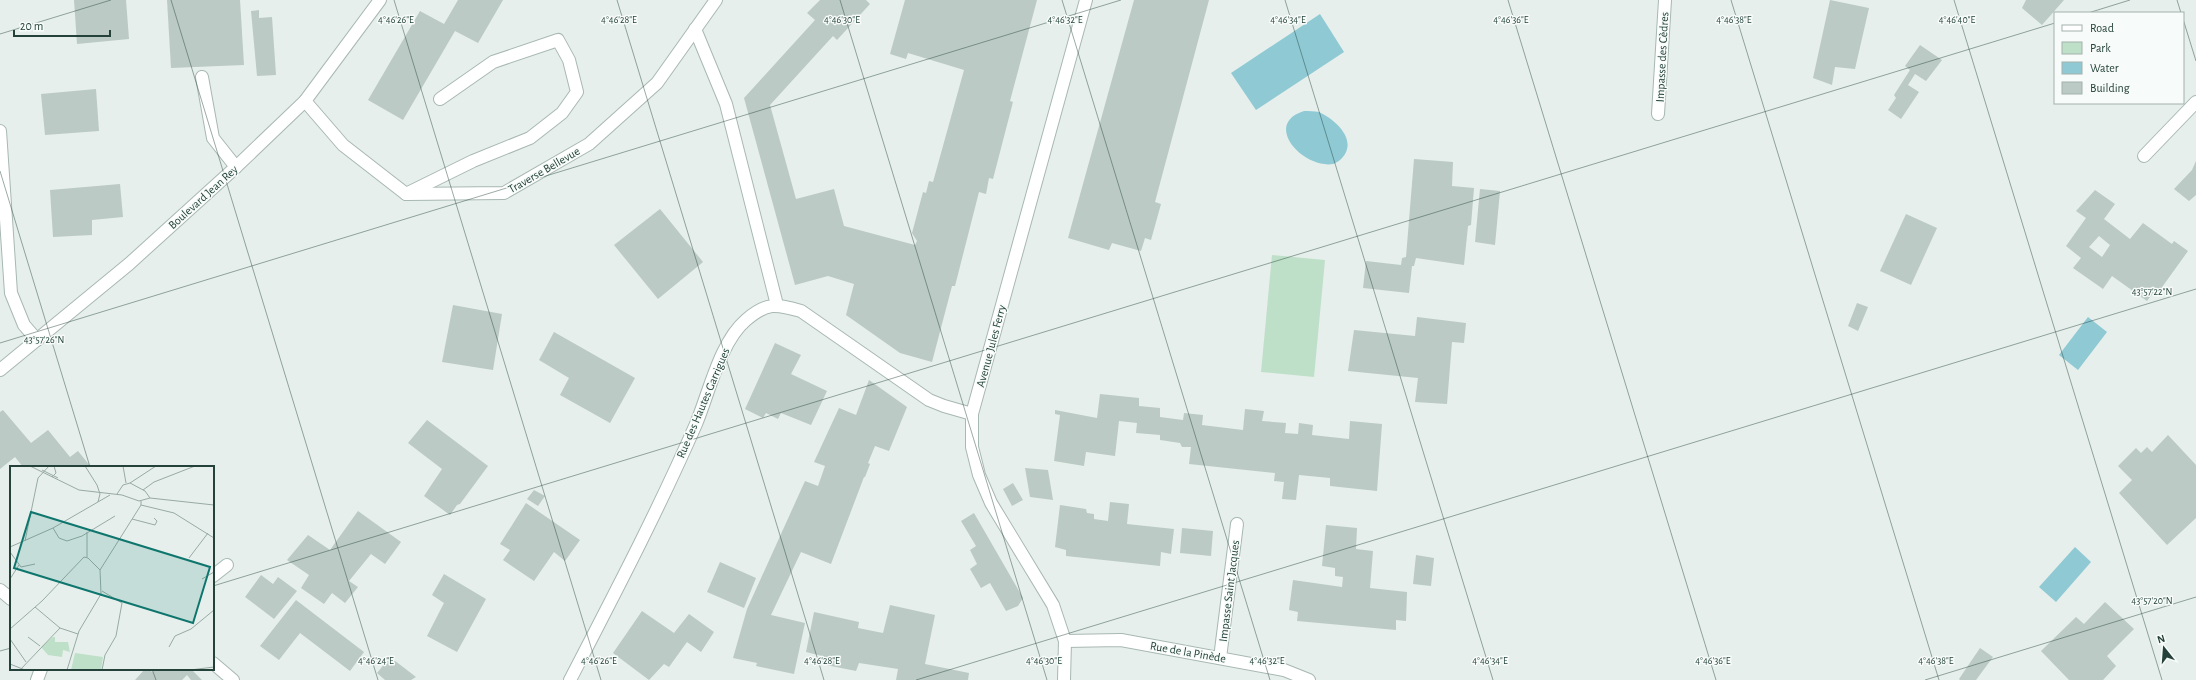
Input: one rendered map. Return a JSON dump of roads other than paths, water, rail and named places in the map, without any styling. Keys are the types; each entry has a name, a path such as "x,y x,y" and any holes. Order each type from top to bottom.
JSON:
{"street":[{"name":"Boulevard Jean Rey","path":"0,370 130,264 236,167 305,101 380,0"},
{"name":"Traverse Bellevue","path":"406,194 504,193 589,144 657,83 716,0"},
{"name":"Avenue Jules Ferry","path":"1064,680 1065,641 1053,605 991,503 979,475 972,447 972,414 1086,0"},
{"name":"Impasse des Cèdres","path":"1658,114 1665,0"},
{"path":"695,29 726,104 777,305 801,311 929,400 972,414"},
{"path":"305,101 343,145 406,194 530,138 562,113 577,92 569,60 558,40 493,62 440,99"},
{"path":"202,77 213,138 236,167"},
{"path":"2144,156 2196,102"},
{"path":"0,131 11,293 24,325 37,340"},
{"name":"Rue des Hautes Garrigues","path":"570,680 644,535 696,423 728,344 744,321 761,309 777,305"},
{"name":"Impasse Saint Jacques","path":"1220,658 1237,524"},
{"path":"214,575 227,565"},
{"path":"0,590 10,598"},
{"name":"Rue de la Pinède","path":"1065,641 1121,640 1284,670 1309,680"},
{"path":"214,664 233,680"},
{"path":"38,680 41,670"}],"water":[{"path":"1320,14 1344,52 1256,110 1231,73"},
{"path":"1304,111 1319,112 1331,119 1341,129 1347,141 1347,148 1341,159 1333,164 1321,164 1310,160 1300,153 1292,144 1287,135 1287,125 1292,117"},
{"path":"2088,317 2107,332 2078,370 2059,355"},
{"path":"2075,547 2091,562 2056,602 2039,587"}]}
